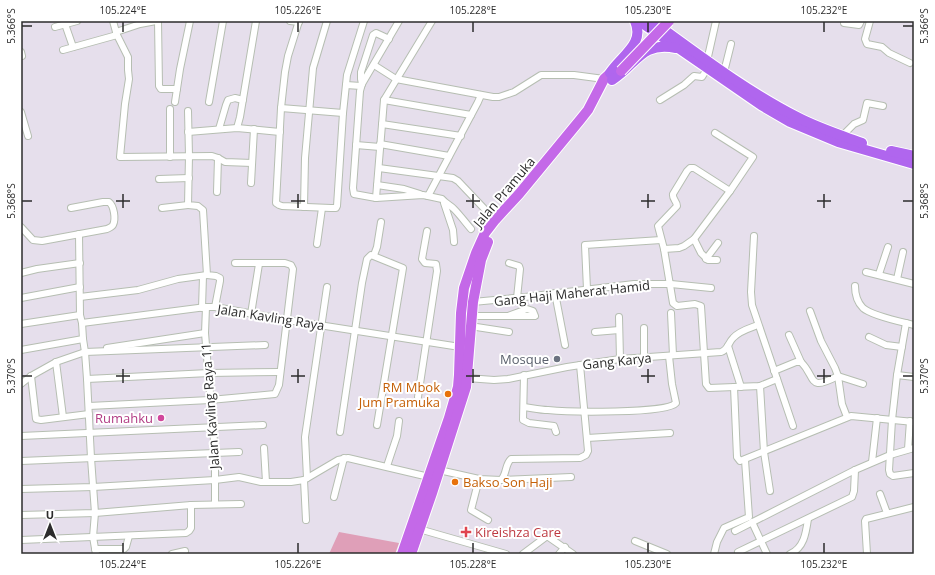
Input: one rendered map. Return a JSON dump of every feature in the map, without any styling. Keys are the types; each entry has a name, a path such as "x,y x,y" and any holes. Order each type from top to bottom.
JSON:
{"highway":[{"path":"635,21 638,32 637,41 613,74 621,75 640,55 648,50 661,46 678,49"},
{"path":"639,21 678,49 707,65 724,72 799,118 840,139 914,164"},
{"path":"652,21 707,65 761,105 783,118 812,132 914,156"},
{"path":"637,41 642,39 645,40 648,45 648,50"}],"main road":[{"name":"Jalan Pramuka","path":"411,554 428,492 429,476 460,407 467,378 463,353 461,313 464,288 469,270 481,240 494,220 521,196 563,152 595,111 613,74 662,21"},
{"name":"Jalan Pramuka","path":"613,74 669,21"},
{"name":"Jalan Pramuka","path":"402,554 439,470 441,452 458,387 463,353 471,321 472,302 481,260 489,240 521,196"}],"street":[{"path":"55,27 76,21"},
{"path":"113,21 116,33 128,56 129,79 120,157 189,156 218,158 225,162 252,164"},
{"path":"63,50 116,33 140,22 157,21 159,86 161,88 177,89"},
{"path":"175,102 190,21"},
{"path":"209,102 223,21"},
{"path":"237,128 256,21"},
{"path":"290,21 299,21 286,64 281,108 276,203 282,206 322,208 334,208 338,206 343,113 347,75 364,21"},
{"path":"304,207 305,158 313,68 327,21"},
{"path":"399,21 362,85 358,98 353,192 356,195 376,198 426,196"},
{"path":"376,198 384,100 432,21"},
{"path":"660,100 679,89 694,76 702,77 707,65 716,21"},
{"path":"844,23 859,25 861,21"},
{"path":"870,21 865,39 867,44 882,47 889,53 910,63"},
{"path":"65,24 72,47"},
{"path":"362,85 360,79 361,72 373,34 376,33 389,39"},
{"path":"724,72 731,44"},
{"path":"374,65 396,79 496,98 507,95 539,76 546,74 613,74"},
{"path":"346,85 362,85"},
{"path":"426,196 461,136 481,95"},
{"path":"220,129 228,100 235,98 243,100"},
{"path":"384,100 470,115"},
{"path":"840,139 854,124 863,120 868,103 882,106"},
{"path":"281,108 343,113"},
{"path":"170,110 170,157"},
{"path":"162,208 188,205 188,111"},
{"path":"21,112 23,125 28,136"},
{"path":"382,124 461,136"},
{"path":"188,132 237,128 280,132"},
{"path":"251,183 254,130"},
{"path":"664,249 679,248 694,239 753,157 715,133"},
{"path":"356,145 380,145 449,156"},
{"path":"217,192 218,158"},
{"path":"379,168 438,176 450,176 458,181 494,220"},
{"path":"730,191 694,168 690,168 673,194 672,197 677,206 658,226 664,249 674,305 695,304 701,306 707,386 710,388 760,386 777,379"},
{"path":"159,179 189,178"},
{"path":"377,185 404,189 442,199 453,230 454,242"},
{"path":"21,227 30,237 37,241 49,241 107,229 113,226 112,203 106,201 71,208"},
{"path":"444,203 451,206 471,229"},
{"name":"Jalan Kavling Raya 11","path":"188,205 198,206 203,210 205,275 204,308 215,453 216,504"},
{"path":"317,244 322,208"},
{"path":"374,255 377,247 381,222"},
{"path":"418,397 437,268 436,264 425,263 422,259 427,231"},
{"path":"79,234 80,315 82,322 82,339 86,352 89,433 94,487 95,513 93,537 95,551 124,548 126,547 129,536"},
{"path":"754,236 751,299 758,325 793,426"},
{"path":"694,239 706,259 717,260"},
{"path":"587,289 585,245 661,240"},
{"path":"706,259 718,243"},
{"path":"879,274 888,247"},
{"path":"896,279 903,252"},
{"path":"340,432 366,262 369,256 374,255 403,268 377,425"},
{"path":"89,406 210,400 275,394 279,385 293,268 285,262 259,264 235,263"},
{"path":"21,273 37,269 80,263"},
{"path":"510,263 519,266 520,269 517,298"},
{"path":"251,314 259,264"},
{"path":"866,272 879,274 914,284"},
{"path":"80,297 138,290 178,279 205,275 220,278 215,307"},
{"name":"Gang Haji Maherat Hamid","path":"472,302 634,284 671,284 711,288"},
{"path":"854,286 855,294 859,303 864,309 914,325"},
{"path":"21,298 80,287"},
{"path":"306,520 305,437 327,288"},
{"path":"555,293 565,345"},
{"name":"Jalan Kavling Raya","path":"82,322 215,307 427,342 463,353"},
{"path":"810,311 821,341 838,376 842,404 847,417"},
{"path":"524,407 585,412 639,410 672,406 676,403 672,384 671,313"},
{"path":"21,324 80,315"},
{"path":"471,321 508,316"},
{"path":"619,317 618,330 620,359"},
{"path":"471,321 509,332"},
{"path":"906,323 897,375 892,420 889,470 891,476 914,473"},
{"name":"Gang Karya","path":"467,378 494,380 508,379 620,359 721,352 726,350 736,335 758,325"},
{"path":"644,328 644,358"},
{"path":"594,332 618,330"},
{"path":"89,414 41,420 36,419 25,380 56,362 86,352 96,352 206,333"},
{"path":"789,335 801,362 812,381 817,383 827,382 838,376 863,384"},
{"path":"869,336 886,345 902,347"},
{"path":"21,350 82,339"},
{"path":"118,348 265,345"},
{"path":"728,346 741,387"},
{"path":"56,362 63,417"},
{"path":"774,371 796,362 801,362"},
{"path":"501,480 505,474 507,463 511,459 580,458 586,455 588,451 580,365"},
{"path":"87,379 209,373 280,372"},
{"path":"524,375 524,421 528,423 554,426 556,432"},
{"path":"897,375 914,377"},
{"path":"760,386 764,452 770,491"},
{"path":"734,387 737,457 739,461 745,460 847,417 857,416 912,422 911,449 890,455 854,470 736,531"},
{"path":"872,462 877,418"},
{"path":"387,466 400,421"},
{"path":"21,436 264,425"},
{"path":"587,438 670,433"},
{"path":"264,448 266,482"},
{"path":"21,460 239,452"},
{"path":"334,497 344,458"},
{"path":"21,489 94,487 215,480 239,477 266,482 291,482 306,479 344,458 352,458 429,476"},
{"path":"714,554 717,542 724,528 749,516 745,460"},
{"path":"439,470 479,479 501,480 571,477"},
{"path":"738,552 852,497 854,491 854,470"},
{"path":"479,479 471,510 488,520"},
{"path":"880,494 887,513"},
{"path":"21,515 95,513 191,505 242,504"},
{"path":"21,540 186,533 190,532 191,528 191,505"},
{"path":"867,554 866,519 914,507"},
{"path":"790,554 797,551 806,532 808,519"},
{"path":"752,522 767,554"},
{"path":"419,529 506,554"},
{"path":"523,554 546,536 565,547 573,554"},
{"path":"635,541 667,554"},
{"path":"559,554 565,547"},
{"path":"172,554 184,550"}],"shaded area":[{"path":"339,532 399,543 395,554 329,554"}],"place":[{"name":"Mosque","path":"557,359"},
{"name":"RM Mbok Jum Pramuka","path":"448,394"},
{"name":"Rumahku","path":"161,418"},
{"name":"Bakso Son Haji","path":"455,482"},
{"name":"Kireishza Care","path":"466,532"}]}
